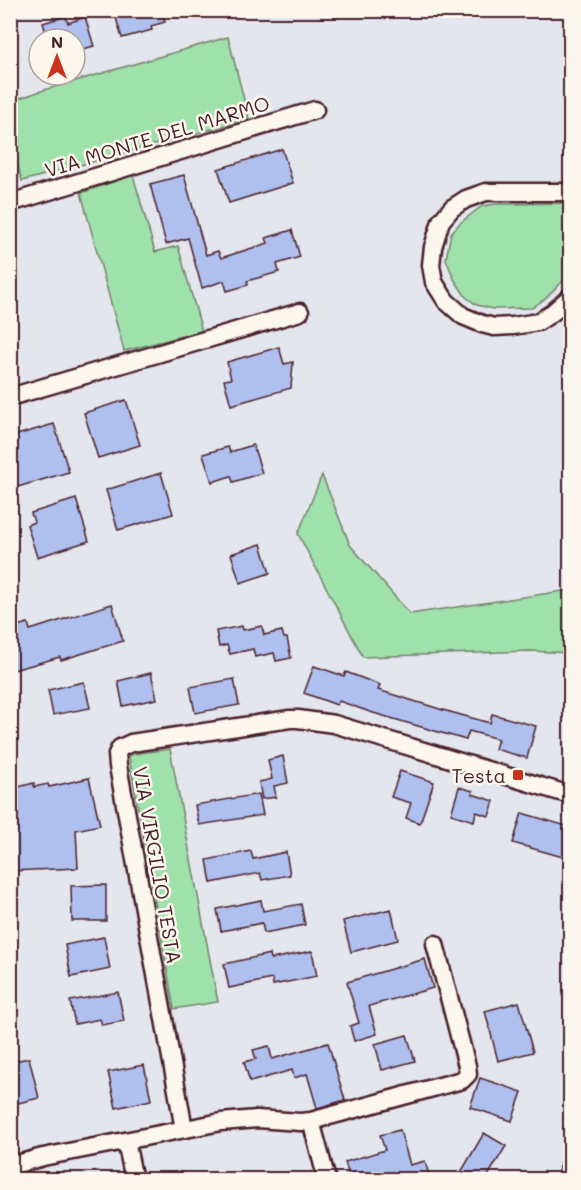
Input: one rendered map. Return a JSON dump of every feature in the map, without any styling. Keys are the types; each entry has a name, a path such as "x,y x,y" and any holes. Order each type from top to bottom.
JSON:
{"street":[{"name":"VIA MONTE DEL MARMO","path":"10,203 315,110"},
{"path":"570,192 486,192 466,199 452,208 441,221 433,247 431,265 434,282 446,301 463,316 494,327 513,327 538,322 570,297"},
{"path":"10,398 300,312"},
{"name":"VIA VIRGILIO TESTA","path":"184,1129 118,766 118,750 131,743 298,719 334,724 570,795"},
{"path":"10,1166 44,1157 221,1122 242,1119 311,1121 461,1081 468,1072 467,1066 435,944"},
{"path":"311,1121 327,1179"},
{"path":"126,1141 134,1179"}],"green space":[{"path":"228,37 249,119 22,181 11,139 11,101 54,87 87,87 87,78"},
{"path":"133,175 155,252 178,246 202,331 124,351 81,193"},
{"path":"570,203 570,274 546,298 532,308 493,309 477,305 466,297 454,279 446,259 451,233 460,223 482,206"},
{"path":"322,475 350,545 410,614 570,590 570,653 530,651 363,657 298,534"},
{"path":"170,749 218,1002 174,1009 129,757 133,754"}],"building":[{"path":"141,10 162,10 165,22 151,26 152,30 122,38 116,18"},
{"path":"66,16 68,23 85,17 94,46 87,48 87,27 44,27 43,23"},
{"path":"282,149 293,183 229,203 218,169"},
{"path":"184,175 206,255 218,251 221,258 268,243 266,238 292,230 300,257 277,264 279,272 247,281 248,285 227,291 224,281 202,288 188,238 166,244 150,184"},
{"path":"279,347 284,364 293,362 291,388 231,405 224,380 231,379 227,362"},
{"path":"126,400 140,445 98,458 84,413"},
{"path":"54,424 69,472 14,488 10,475 10,437"},
{"path":"253,445 262,473 233,482 231,476 212,482 203,454 228,447 230,452"},
{"path":"161,473 173,514 118,530 106,490"},
{"path":"76,499 89,541 37,557 27,525 34,522 31,513"},
{"path":"261,544 270,573 240,583 231,554"},
{"path":"112,604 123,641 61,660 60,657 10,671 10,628 28,623 30,630"},
{"path":"242,626 243,630 262,626 264,635 282,631 284,638 287,638 291,658 276,661 274,653 255,657 253,649 230,654 227,645 219,647 216,631"},
{"path":"314,666 344,676 346,672 380,685 378,690 490,723 492,714 536,726 527,758 495,749 498,739 469,731 466,740 339,701 337,705 304,693"},
{"path":"151,673 157,699 123,706 118,681"},
{"path":"234,679 239,705 195,713 190,687"},
{"path":"84,682 90,708 53,715 48,690"},
{"path":"283,756 288,783 274,786 276,797 262,799 259,782 272,779 268,760"},
{"path":"400,771 434,782 420,823 406,818 411,803 391,797"},
{"path":"89,778 100,825 76,830 78,868 10,871 10,789 34,783 34,787 48,784 49,787"},
{"path":"459,787 494,801 489,816 476,812 474,821 451,814"},
{"path":"259,794 263,815 199,825 195,805"},
{"path":"522,813 570,827 570,859 513,843"},
{"path":"251,851 253,859 286,852 290,875 262,880 260,873 211,883 207,860"},
{"path":"106,885 106,921 72,921 71,886"},
{"path":"261,900 263,911 301,904 305,925 264,933 262,923 221,931 217,909"},
{"path":"391,909 398,940 351,952 343,921"},
{"path":"104,937 110,969 71,977 65,945"},
{"path":"312,951 317,976 273,985 272,979 229,988 224,964 270,954 271,959"},
{"path":"425,959 433,988 369,1006 377,1034 354,1041 350,1026 359,1023 347,982"},
{"path":"118,992 124,1021 102,1025 100,1019 75,1024 70,1001"},
{"path":"519,1002 533,1052 498,1061 485,1011"},
{"path":"407,1035 415,1061 382,1070 375,1044"},
{"path":"328,1043 345,1100 317,1108 307,1074 294,1078 292,1070 250,1082 244,1062 256,1059 253,1050 269,1046 272,1059"},
{"path":"29,1058 39,1098 10,1105 10,1062"},
{"path":"144,1065 151,1100 116,1108 108,1072"},
{"path":"480,1078 522,1092 512,1121 470,1107"},
{"path":"400,1130 410,1165 425,1161 430,1179 350,1179 345,1162 385,1150 380,1135"},
{"path":"484,1133 506,1146 486,1179 457,1179"},
{"path":"567,1143 570,1143 570,1179 556,1179"}],"place":[{"name":"Testa","path":"518,775"}]}
